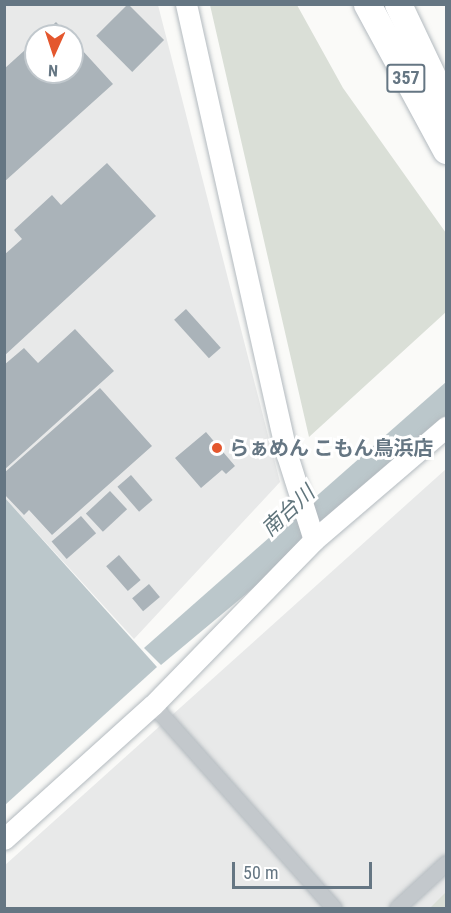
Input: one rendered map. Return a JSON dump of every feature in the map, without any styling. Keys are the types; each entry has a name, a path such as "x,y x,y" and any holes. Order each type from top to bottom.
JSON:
{"highway":[{"name":"357","path":"367,4 447,150"},
{"path":"398,4 447,105"}],"street":[{"path":"186,4 287,454 314,540"},
{"path":"4,839 153,705 314,540 447,427"},
{"path":"153,705 334,909"},
{"path":"397,909 447,863"}],"shaded area":[{"path":"5,5 158,5 280,482 134,639 5,498"},
{"path":"210,5 297,5 343,88 446,233 446,312 309,437"},
{"path":"446,382 446,427 161,665 144,648"},
{"path":"446,469 446,908 5,908 4,866"},
{"path":"5,498 157,667 5,805"},
{"path":"446,892 446,908 430,908"}],"building":[{"path":"128,4 164,40 132,72 96,36"},
{"path":"24,51 24,84 84,84 84,52 113,84 4,182 4,69"},
{"path":"107,163 156,216 4,356 4,255 22,239 14,230 52,195 61,205"},
{"path":"186,309 221,348 209,358 174,320"},
{"path":"75,329 114,371 4,470 4,365 24,348 38,363"},
{"path":"100,388 152,446 52,535 29,510 24,515 4,494 4,473"},
{"path":"206,432 235,466 226,474 222,470 201,488 175,458"},
{"path":"131,475 153,500 139,512 117,487"},
{"path":"110,491 127,509 103,532 86,514"},
{"path":"81,516 96,533 67,559 52,542"},
{"path":"119,555 141,580 128,591 106,566"},
{"path":"149,584 160,597 143,611 132,598"}],"place":[{"name":"らぁめん こもん鳥浜店","path":"217,448"}],"water label":[{"name":"南台川","path":"288,511"}]}
